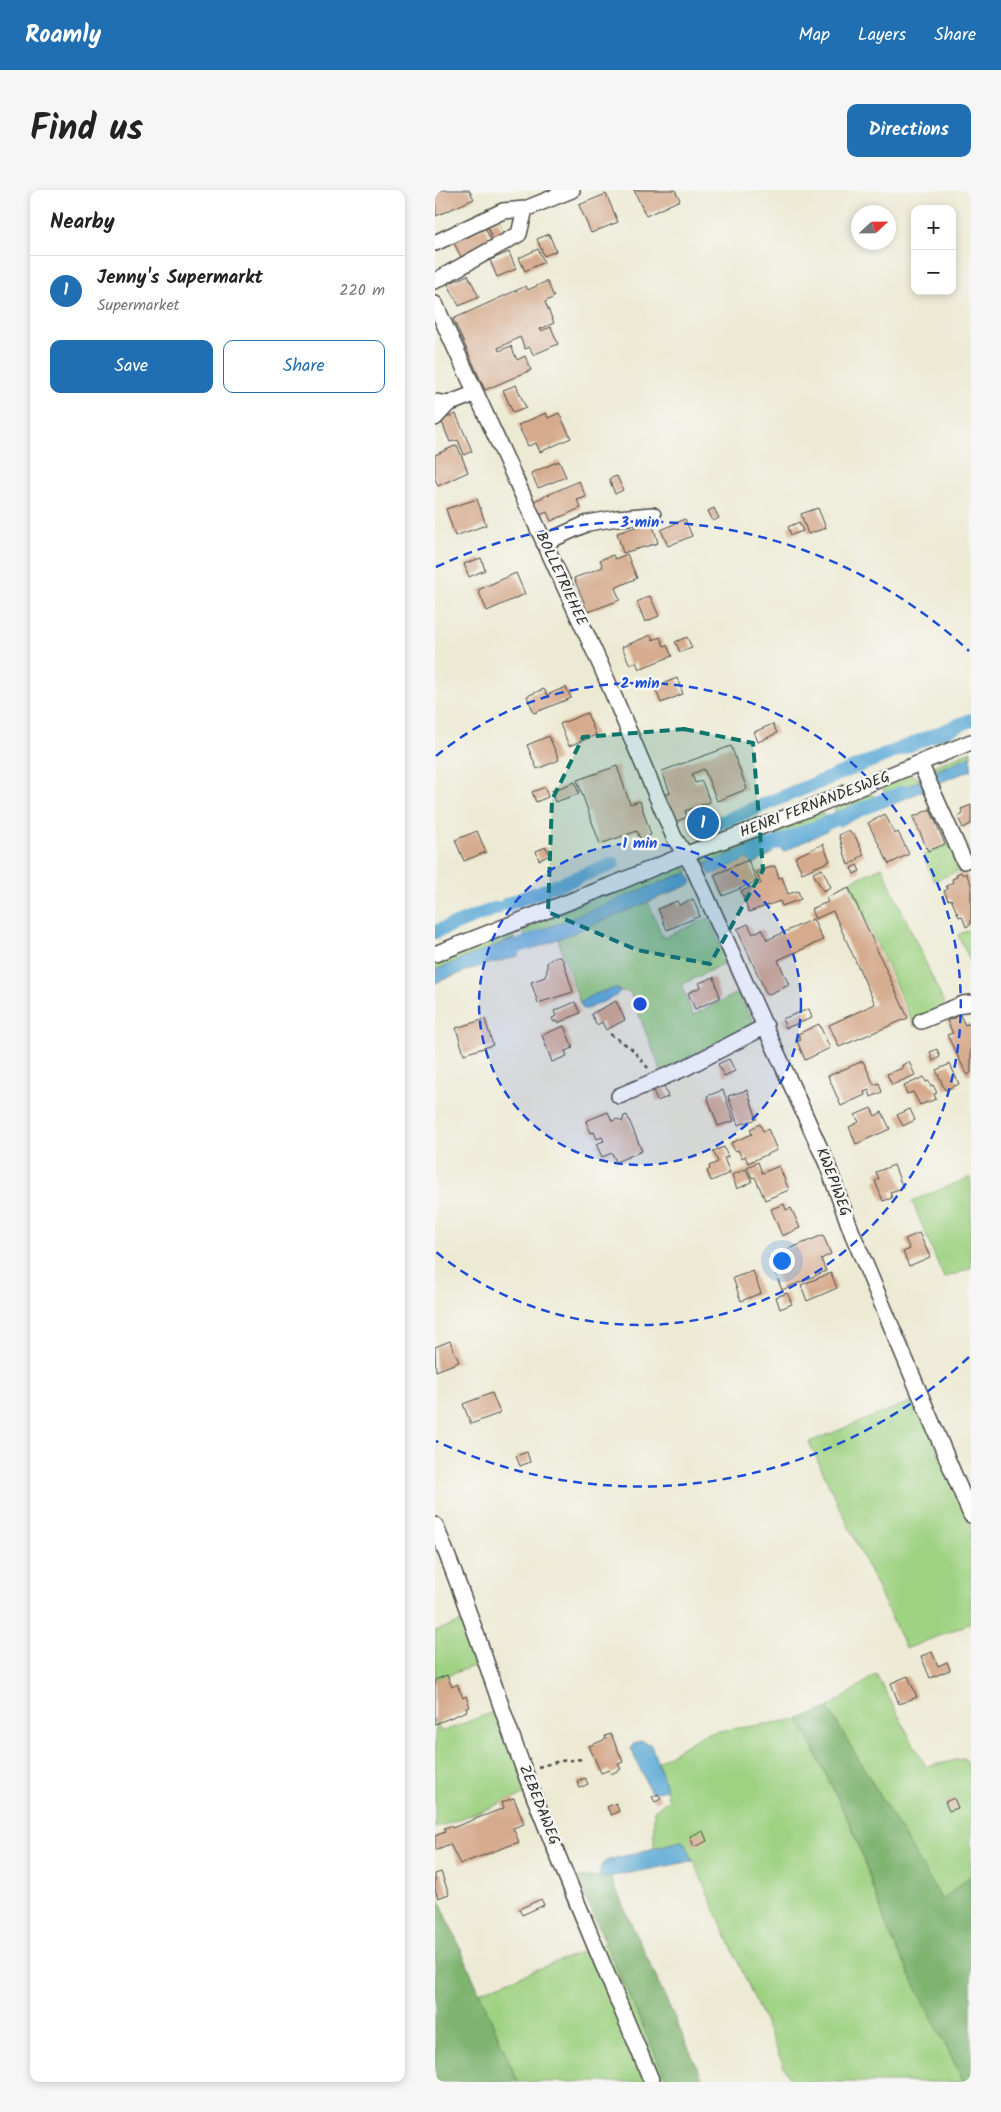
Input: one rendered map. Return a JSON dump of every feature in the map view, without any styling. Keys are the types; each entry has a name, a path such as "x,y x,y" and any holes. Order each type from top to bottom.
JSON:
{"street":[{"path":"435,243 503,211 525,209 572,190"},
{"path":"435,281 519,234 525,209"},
{"name":"BOLLETRIEHEE","path":"435,304 601,666 674,837 689,861"},
{"path":"435,418 441,403 476,394"},
{"path":"544,543 588,523 653,515"},
{"name":"HENRI FERNANDESWEG","path":"435,954 613,885 689,861 790,816 971,742"},
{"path":"921,764 964,861"},
{"name":"KWEPIWEG","path":"689,861 766,1026 827,1164 852,1233 971,1515"},
{"path":"921,1021 963,1004 971,1004"},
{"path":"619,1096 657,1080 766,1026"},
{"name":"ZEBEDAWEG","path":"435,1525 454,1572 481,1653 525,1772 652,2082"}],"path":[{"path":"610,1034 642,1059 657,1080"},
{"path":"525,1772 541,1765 584,1759"}],"highlighted area":[{"path":"684,729 753,743 763,870 710,964 637,950 548,912 552,800 583,737"}],"green space":[{"path":"971,751 971,756 935,771 930,776 928,772 931,767"},
{"path":"909,774 921,779 913,784 885,794 883,788 887,782"},
{"path":"868,791 875,797 874,799 834,813 837,803"},
{"path":"816,811 822,813 826,819 777,838 775,836 774,831 776,827"},
{"path":"766,833 768,840 707,863 704,867 702,862 705,857"},
{"path":"951,844 963,869 934,881 923,855"},
{"path":"683,867 687,868 688,873 674,877 524,939 525,924"},
{"path":"882,867 948,1012 914,1026 849,882"},
{"path":"648,902 663,938 709,918 727,962 681,985 693,1015 738,993 756,1026 662,1073 630,992 620,991 616,988 591,996 580,1004 558,939"},
{"path":"971,929 971,963 958,935"},
{"path":"510,932 513,933 515,941 513,939 435,970 435,960"},
{"path":"971,1177 971,1268 944,1278 912,1201"},
{"path":"915,1400 971,1527 971,1623 906,1649 809,1442"},
{"path":"468,1620 482,1663 435,1680 435,1631"},
{"path":"876,1674 926,1767 965,1758 971,1770 971,1875 942,1901 828,1708"},
{"path":"828,1708 942,1900 971,1875 971,2082 964,2082 889,1933 854,1832 799,1719"},
{"path":"499,1710 529,1793 435,1828 435,1718 441,1732"},
{"path":"799,1719 854,1832 889,1933 964,2082 791,2082 686,1844 681,1841 654,1848 654,1810 669,1800 658,1762 706,1733"},
{"path":"576,1877 610,1877 704,2082 668,2082"},
{"path":"435,1889 442,1906 518,2082 435,2082"},
{"path":"605,1943 668,2082 518,2082 479,1992"}],"water":[{"path":"971,756 971,770 936,784 930,776 935,771"},
{"path":"921,779 925,787 924,790 891,805 885,794 913,784"},
{"path":"877,797 881,807 839,826 834,813"},
{"path":"824,818 830,827 828,830 783,852 777,838"},
{"path":"768,840 773,853 752,865 748,859 710,875 707,863"},
{"path":"688,873 692,883 689,885 531,950 527,948 524,937"},
{"path":"513,939 519,952 518,956 471,969 435,983 435,970"},
{"path":"616,988 620,991 616,996 587,1009 583,1009 580,1004 591,996"},
{"path":"641,1741 651,1745 667,1789 659,1792 650,1791 631,1749 634,1743"},
{"path":"681,1841 686,1844 693,1861 608,1877 598,1877 602,1864 609,1860"}],"building":[{"path":"442,190 469,190 474,199 436,216 435,193"},
{"path":"634,190 675,190 680,200 646,216"},
{"path":"606,194 618,222 591,233 579,205"},
{"path":"498,220 504,235 493,240 487,225"},
{"path":"485,227 492,243 461,257 453,241"},
{"path":"549,234 556,251 544,256 537,239"},
{"path":"538,249 544,262 525,271 519,258"},
{"path":"509,252 516,269 497,277 490,260"},
{"path":"468,275 479,297 459,306 448,284"},
{"path":"547,281 554,297 545,302 554,323 540,329 541,331 551,327 558,344 533,355 530,347 525,349 520,337 498,348 499,351 511,346 517,360 525,356 531,370 485,390 453,319 526,286 528,290"},
{"path":"516,385 526,408 513,413 503,390"},
{"path":"546,413 548,418 559,413 571,438 540,452 536,443 528,446 518,425"},
{"path":"456,414 472,451 464,455 458,440 450,442 441,420"},
{"path":"457,445 468,472 438,486 435,479 435,455"},
{"path":"559,461 566,477 538,488 531,473"},
{"path":"617,476 623,490 615,494 609,479"},
{"path":"579,481 586,497 577,500 581,508 551,521 547,512 540,515 534,501"},
{"path":"477,499 486,525 455,536 446,509"},
{"path":"714,508 719,518 713,521 708,511"},
{"path":"818,508 826,528 808,534 801,514"},
{"path":"685,519 692,536 668,546 661,530"},
{"path":"652,522 658,543 623,553 617,533"},
{"path":"799,522 803,531 791,535 788,527"},
{"path":"627,554 637,578 615,588 620,600 588,612 574,578 603,567 600,560 613,555 615,559"},
{"path":"481,558 485,570 469,577 464,564"},
{"path":"516,573 525,594 487,611 478,590"},
{"path":"650,596 659,616 645,622 637,602"},
{"path":"651,635 653,640 660,637 664,646 667,645 672,656 639,669 636,662 630,665 622,647"},
{"path":"687,637 692,648 680,652 675,642"},
{"path":"677,678 683,694 661,703 655,687"},
{"path":"566,687 571,698 534,713 527,696 544,689 547,695"},
{"path":"587,713 596,735 569,746 560,724"},
{"path":"773,724 777,733 758,742 754,732"},
{"path":"549,736 559,760 537,769 527,745"},
{"path":"731,746 747,789 717,801 704,769 692,774 695,783 702,781 710,802 685,811 687,817 673,823 663,796 670,793 662,771"},
{"path":"617,766 630,804 640,801 651,835 640,839 637,831 600,844 577,780"},
{"path":"575,782 579,794 555,802 551,791"},
{"path":"545,787 548,797 536,802 532,792"},
{"path":"971,805 971,824 963,828 958,817 963,814 961,809"},
{"path":"930,809 945,844 928,851 913,817"},
{"path":"885,814 895,834 898,832 909,854 889,864 868,823"},
{"path":"849,830 852,835 854,834 864,855 848,865 839,835"},
{"path":"477,831 486,852 464,861 455,840"},
{"path":"823,844 830,861 802,873 795,857"},
{"path":"546,847 550,855 539,860 536,851"},
{"path":"748,860 757,881 723,896 714,875"},
{"path":"857,865 860,871 854,874 851,868"},
{"path":"775,866 779,878 782,877 788,894 798,891 801,899 782,906 780,901 749,912 741,891 761,884 756,872"},
{"path":"822,869 831,887 823,891 813,873"},
{"path":"961,872 963,875 966,873 971,884 971,924 966,927 962,916 959,917 951,899 948,900 944,891 948,889 946,886 953,882 952,879"},
{"path":"849,888 908,1018 839,1047 829,1025 875,1004 833,911 815,919 811,909 828,902 826,898"},
{"path":"693,899 700,916 667,930 658,909 677,901 679,905"},
{"path":"813,919 823,940 778,960 789,985 767,995 737,929 748,924 753,934 762,929 767,940"},
{"path":"554,957 560,957 563,960 573,992 538,1003 531,982 545,977 547,963"},
{"path":"714,977 720,998 695,1009 688,993 701,987 699,983"},
{"path":"616,1001 625,1020 606,1030 602,1022 597,1025 591,1014"},
{"path":"575,1002 580,1013 558,1023 557,1021 554,1022 552,1018 556,1016 554,1011"},
{"path":"809,1009 812,1018 786,1028 782,1019"},
{"path":"960,1015 965,1025 971,1023 971,1073 967,1075 947,1035 953,1033 947,1021"},
{"path":"485,1019 493,1045 464,1054 456,1028"},
{"path":"819,1024 830,1048 805,1060 797,1041 801,1040 798,1034"},
{"path":"564,1026 573,1048 565,1051 567,1056 552,1062 542,1035"},
{"path":"937,1049 940,1057 933,1061 930,1052"},
{"path":"729,1059 735,1071 724,1076 718,1064"},
{"path":"863,1061 874,1085 879,1083 882,1092 871,1097 869,1090 864,1092 865,1095 841,1106 828,1076"},
{"path":"909,1062 915,1075 892,1085 887,1074 903,1068 902,1065"},
{"path":"950,1064 959,1084 945,1090 936,1070"},
{"path":"924,1077 926,1082 929,1081 931,1086 933,1085 937,1093 934,1094 936,1099 920,1105 913,1092 907,1094 904,1086"},
{"path":"664,1086 668,1097 657,1101 653,1090"},
{"path":"723,1090 734,1121 718,1126 707,1096"},
{"path":"747,1090 757,1119 738,1125 728,1096"},
{"path":"871,1108 875,1116 882,1112 890,1129 856,1144 849,1127 859,1122 855,1115"},
{"path":"910,1109 915,1120 903,1126 897,1115"},
{"path":"608,1112 612,1121 617,1119 622,1122 624,1116 627,1115 642,1151 616,1162 612,1153 602,1157 596,1144 604,1141 602,1137 597,1139 594,1132 591,1133 586,1121"},
{"path":"760,1124 763,1131 768,1129 777,1150 748,1163 745,1156 742,1158 738,1150 735,1151 731,1143 752,1134 750,1129"},
{"path":"724,1147 728,1157 724,1158 730,1173 711,1181 707,1171 710,1169 709,1166 718,1162 713,1151"},
{"path":"758,1162 762,1173 779,1166 789,1190 765,1200 755,1177 752,1178 747,1167"},
{"path":"894,1165 903,1188 890,1192 892,1198 883,1201 875,1181 879,1179 876,1172"},
{"path":"746,1169 752,1182 737,1189 732,1175"},
{"path":"784,1204 786,1210 791,1208 800,1228 782,1236 771,1209"},
{"path":"919,1233 930,1257 909,1266 903,1252 910,1249 905,1239"},
{"path":"823,1235 831,1254 821,1259 826,1271 782,1290 769,1257"},
{"path":"753,1271 761,1293 741,1301 733,1278"},
{"path":"831,1273 837,1288 807,1301 801,1285"},
{"path":"787,1293 792,1304 780,1309 776,1297"},
{"path":"450,1341 459,1362 436,1371 435,1347"},
{"path":"492,1393 500,1413 471,1424 463,1404"},
{"path":"527,1452 530,1462 520,1466 516,1456"},
{"path":"932,1652 938,1666 947,1662 950,1670 930,1678 921,1656"},
{"path":"447,1675 452,1687 457,1684 463,1698 466,1696 470,1707 466,1708 467,1711 435,1724 435,1680"},
{"path":"908,1676 917,1697 899,1704 891,1683"},
{"path":"611,1734 623,1762 618,1764 621,1769 611,1774 609,1770 601,1773 589,1746 606,1739 605,1736"},
{"path":"585,1778 588,1784 580,1788 577,1781"},
{"path":"658,1794 661,1799 655,1802 652,1797"},
{"path":"514,1798 524,1824 513,1828 519,1842 460,1864 450,1844 435,1850 435,1836 445,1832 444,1828 451,1826 452,1828 504,1808 502,1802"},
{"path":"954,1798 958,1808 949,1811 945,1802"},
{"path":"616,1803 619,1811 611,1815 607,1807"},
{"path":"703,1831 707,1841 694,1847 690,1836"},
{"path":"441,1872 449,1894 438,1898 435,1889 435,1874"},
{"path":"541,1899 544,1905 522,1915 519,1909"}],"waterway":[{"path":"709,827 971,720"},
{"path":"754,852 904,792"},
{"path":"555,886 613,864"},
{"path":"507,904 545,890"},
{"path":"435,932 497,908"},
{"path":"501,953 542,937"}],"place":[{"name":"Jenny's Supermarkt","path":"703,823"}]}
